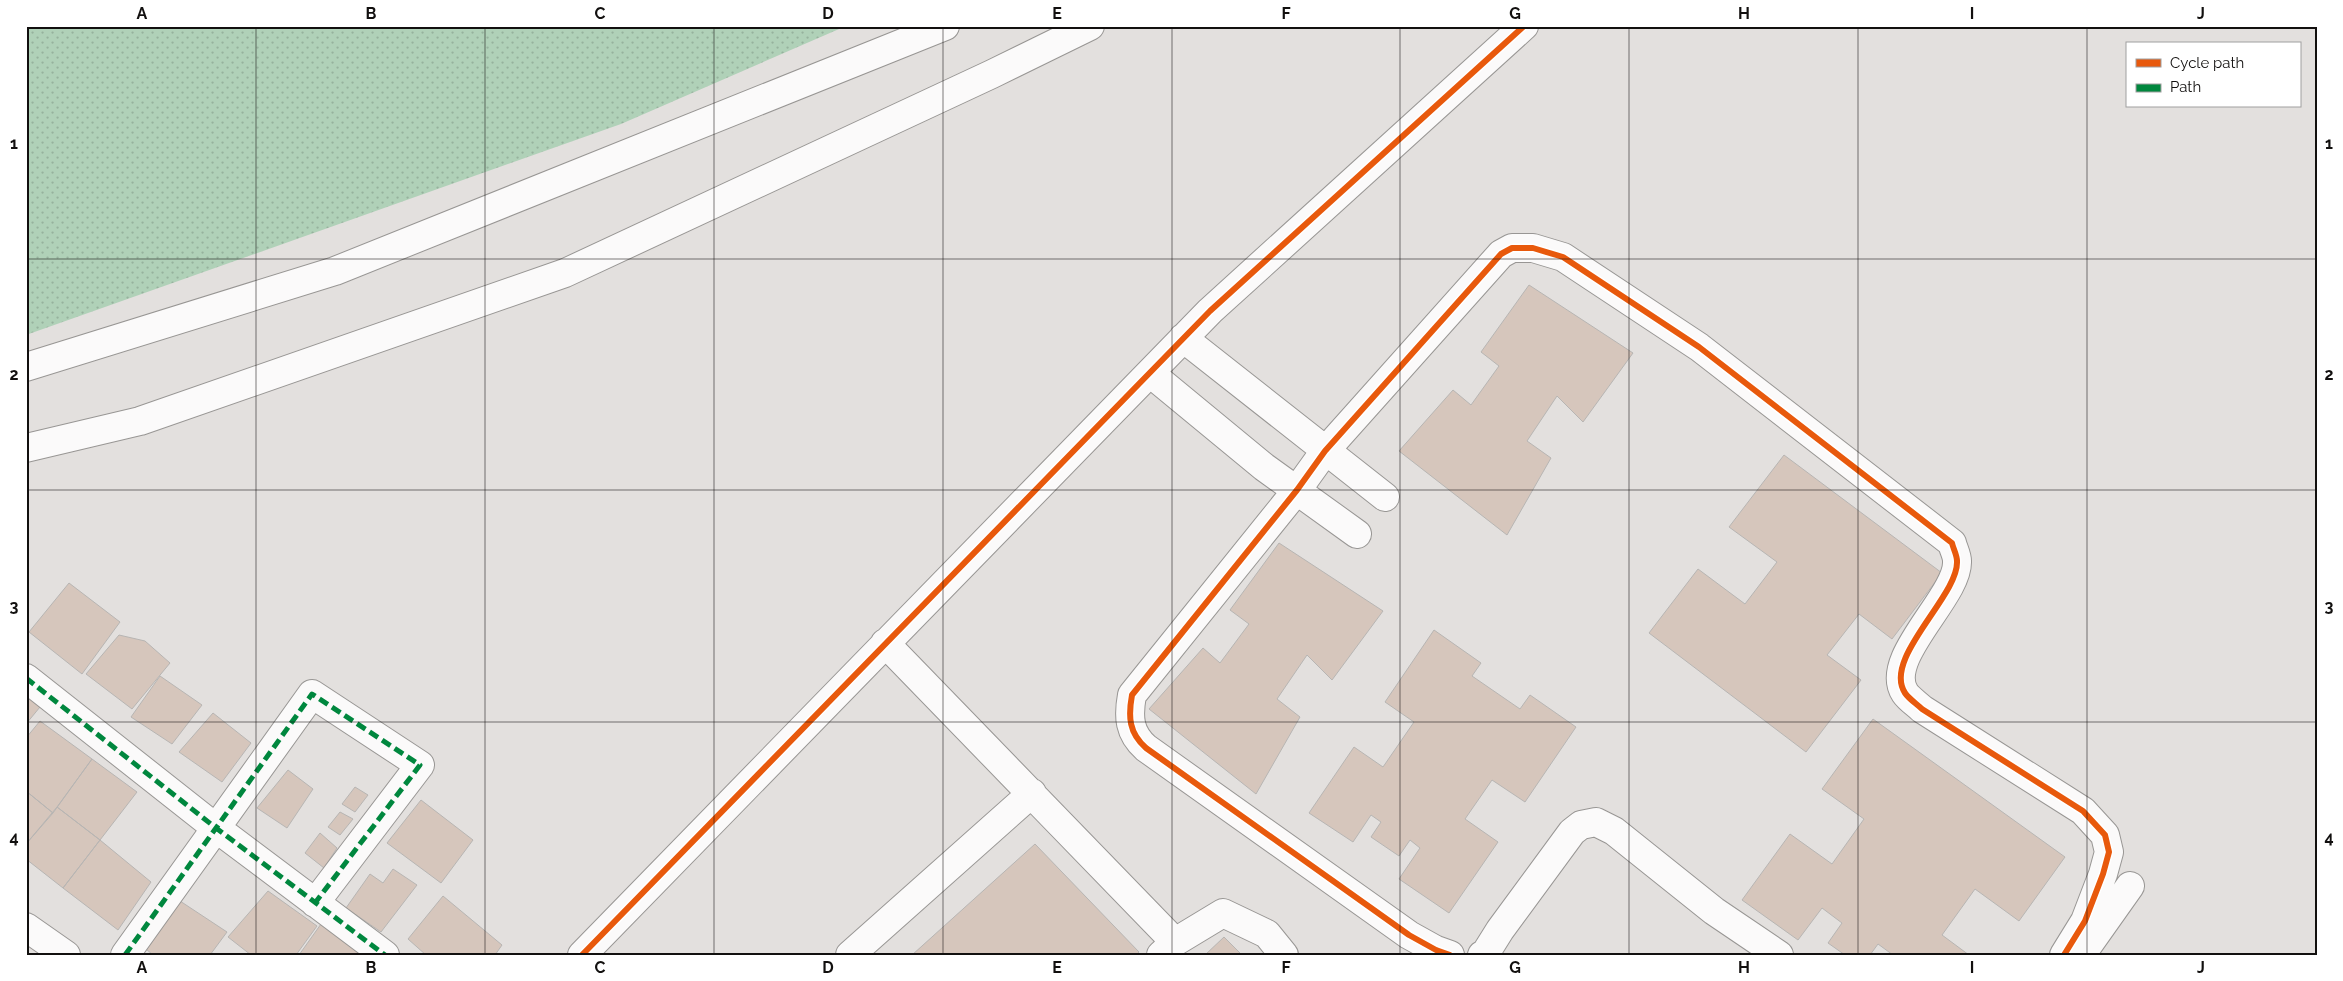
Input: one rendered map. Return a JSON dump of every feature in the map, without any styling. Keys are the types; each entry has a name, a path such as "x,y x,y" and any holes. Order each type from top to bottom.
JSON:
{"street":[{"path":"26,367 335,271 945,26"},
{"path":"26,448 140,421 565,273 984,78 1090,26"},
{"path":"582,955 1210,311 1524,26"},
{"path":"1450,955 1436,950 1410,935 1169,765 1136,739 1131,728 1129,713 1132,695 1297,490 1325,451 1501,254 1512,248 1533,248 1563,257 1699,348 1952,543 1957,562 1952,579 1905,658 1900,678 1905,693 1922,709 2083,811 2105,835 2109,852 2103,874 2072,954"},
{"path":"1183,338 1385,497"},
{"path":"1150,373 1264,466 1357,534"},
{"path":"885,644 1032,793 1168,948 1223,913 1266,934 1284,955"},
{"path":"26,678 216,828 385,955"},
{"path":"126,955 312,694 420,765 315,903"},
{"path":"850,955 1032,793"},
{"path":"1482,955 1485,954 1500,930 1572,832 1581,825 1596,822 1614,831 1714,911 1779,955"},
{"path":"2072,954 2130,886"},
{"path":"26,928 66,955"}],"green space":[{"path":"26,26 846,26 621,124 26,335"}],"building":[{"path":"1529,285 1633,353 1583,422 1557,396 1527,441 1551,458 1507,535 1399,451 1453,390 1471,405 1499,366 1481,352"},
{"path":"1784,455 1942,573 1892,639 1859,614 1827,655 1861,680 1806,752 1649,633 1698,569 1745,604 1777,562 1729,527"},
{"path":"1279,543 1383,611 1332,680 1307,655 1277,699 1300,717 1256,794 1149,709 1203,648 1220,663 1249,624 1230,610"},
{"path":"69,583 120,622 82,674 29,632"},
{"path":"1434,630 1481,663 1472,676 1520,709 1530,695 1576,727 1525,802 1492,780 1465,819 1498,842 1449,913 1399,879 1420,848 1410,840 1399,856 1371,837 1381,822 1371,815 1353,842 1309,813 1354,747 1383,767 1414,722 1385,702"},
{"path":"119,635 145,641 170,663 132,709 86,674"},
{"path":"160,676 202,705 172,744 131,717"},
{"path":"26,695 40,707 26,724"},
{"path":"213,713 251,743 222,782 179,752"},
{"path":"1873,719 2065,857 2019,921 1975,889 1942,935 1969,955 1893,955 1878,944 1870,955 1845,955 1828,943 1842,923 1822,908 1798,940 1742,900 1790,834 1832,864 1864,819 1822,789"},
{"path":"40,721 92,759 53,813 26,791 26,738"},
{"path":"92,759 137,792 100,840 57,807"},
{"path":"288,770 313,789 287,828 257,808"},
{"path":"355,787 368,795 355,812 342,804"},
{"path":"26,791 53,813 26,844"},
{"path":"421,800 473,840 441,883 387,843"},
{"path":"57,807 100,840 63,888 26,859 26,844"},
{"path":"340,812 353,819 340,835 328,827"},
{"path":"320,833 337,848 324,868 305,853"},
{"path":"100,840 151,882 118,930 63,888"},
{"path":"1035,844 1139,952 1136,955 912,955"},
{"path":"393,869 417,885 381,932 346,908 370,874 383,883"},
{"path":"268,891 317,926 296,955 251,955 228,937"},
{"path":"443,896 502,945 495,955 426,955 408,939"},
{"path":"180,901 227,932 210,955 153,955 146,949"},
{"path":"321,924 365,955 299,955"},
{"path":"1224,937 1242,955 1205,955"}],"marked path":[{"path":"26,678 216,828 385,955"},
{"path":"125,955 312,694 420,765 315,903"}],"cycle path":[{"path":"582,955 1210,311 1524,26"},
{"path":"1450,955 1436,950 1409,935 1146,748 1133,730 1130,717 1131,703 1132,695 1297,490 1325,451 1501,254 1512,248 1533,248 1563,257 1699,347 1952,543 1957,561 1954,575 1912,645 1904,663 1901,679 1905,693 1922,709 2083,811 2105,835 2109,852 2103,874 2085,921 2064,955"}]}
